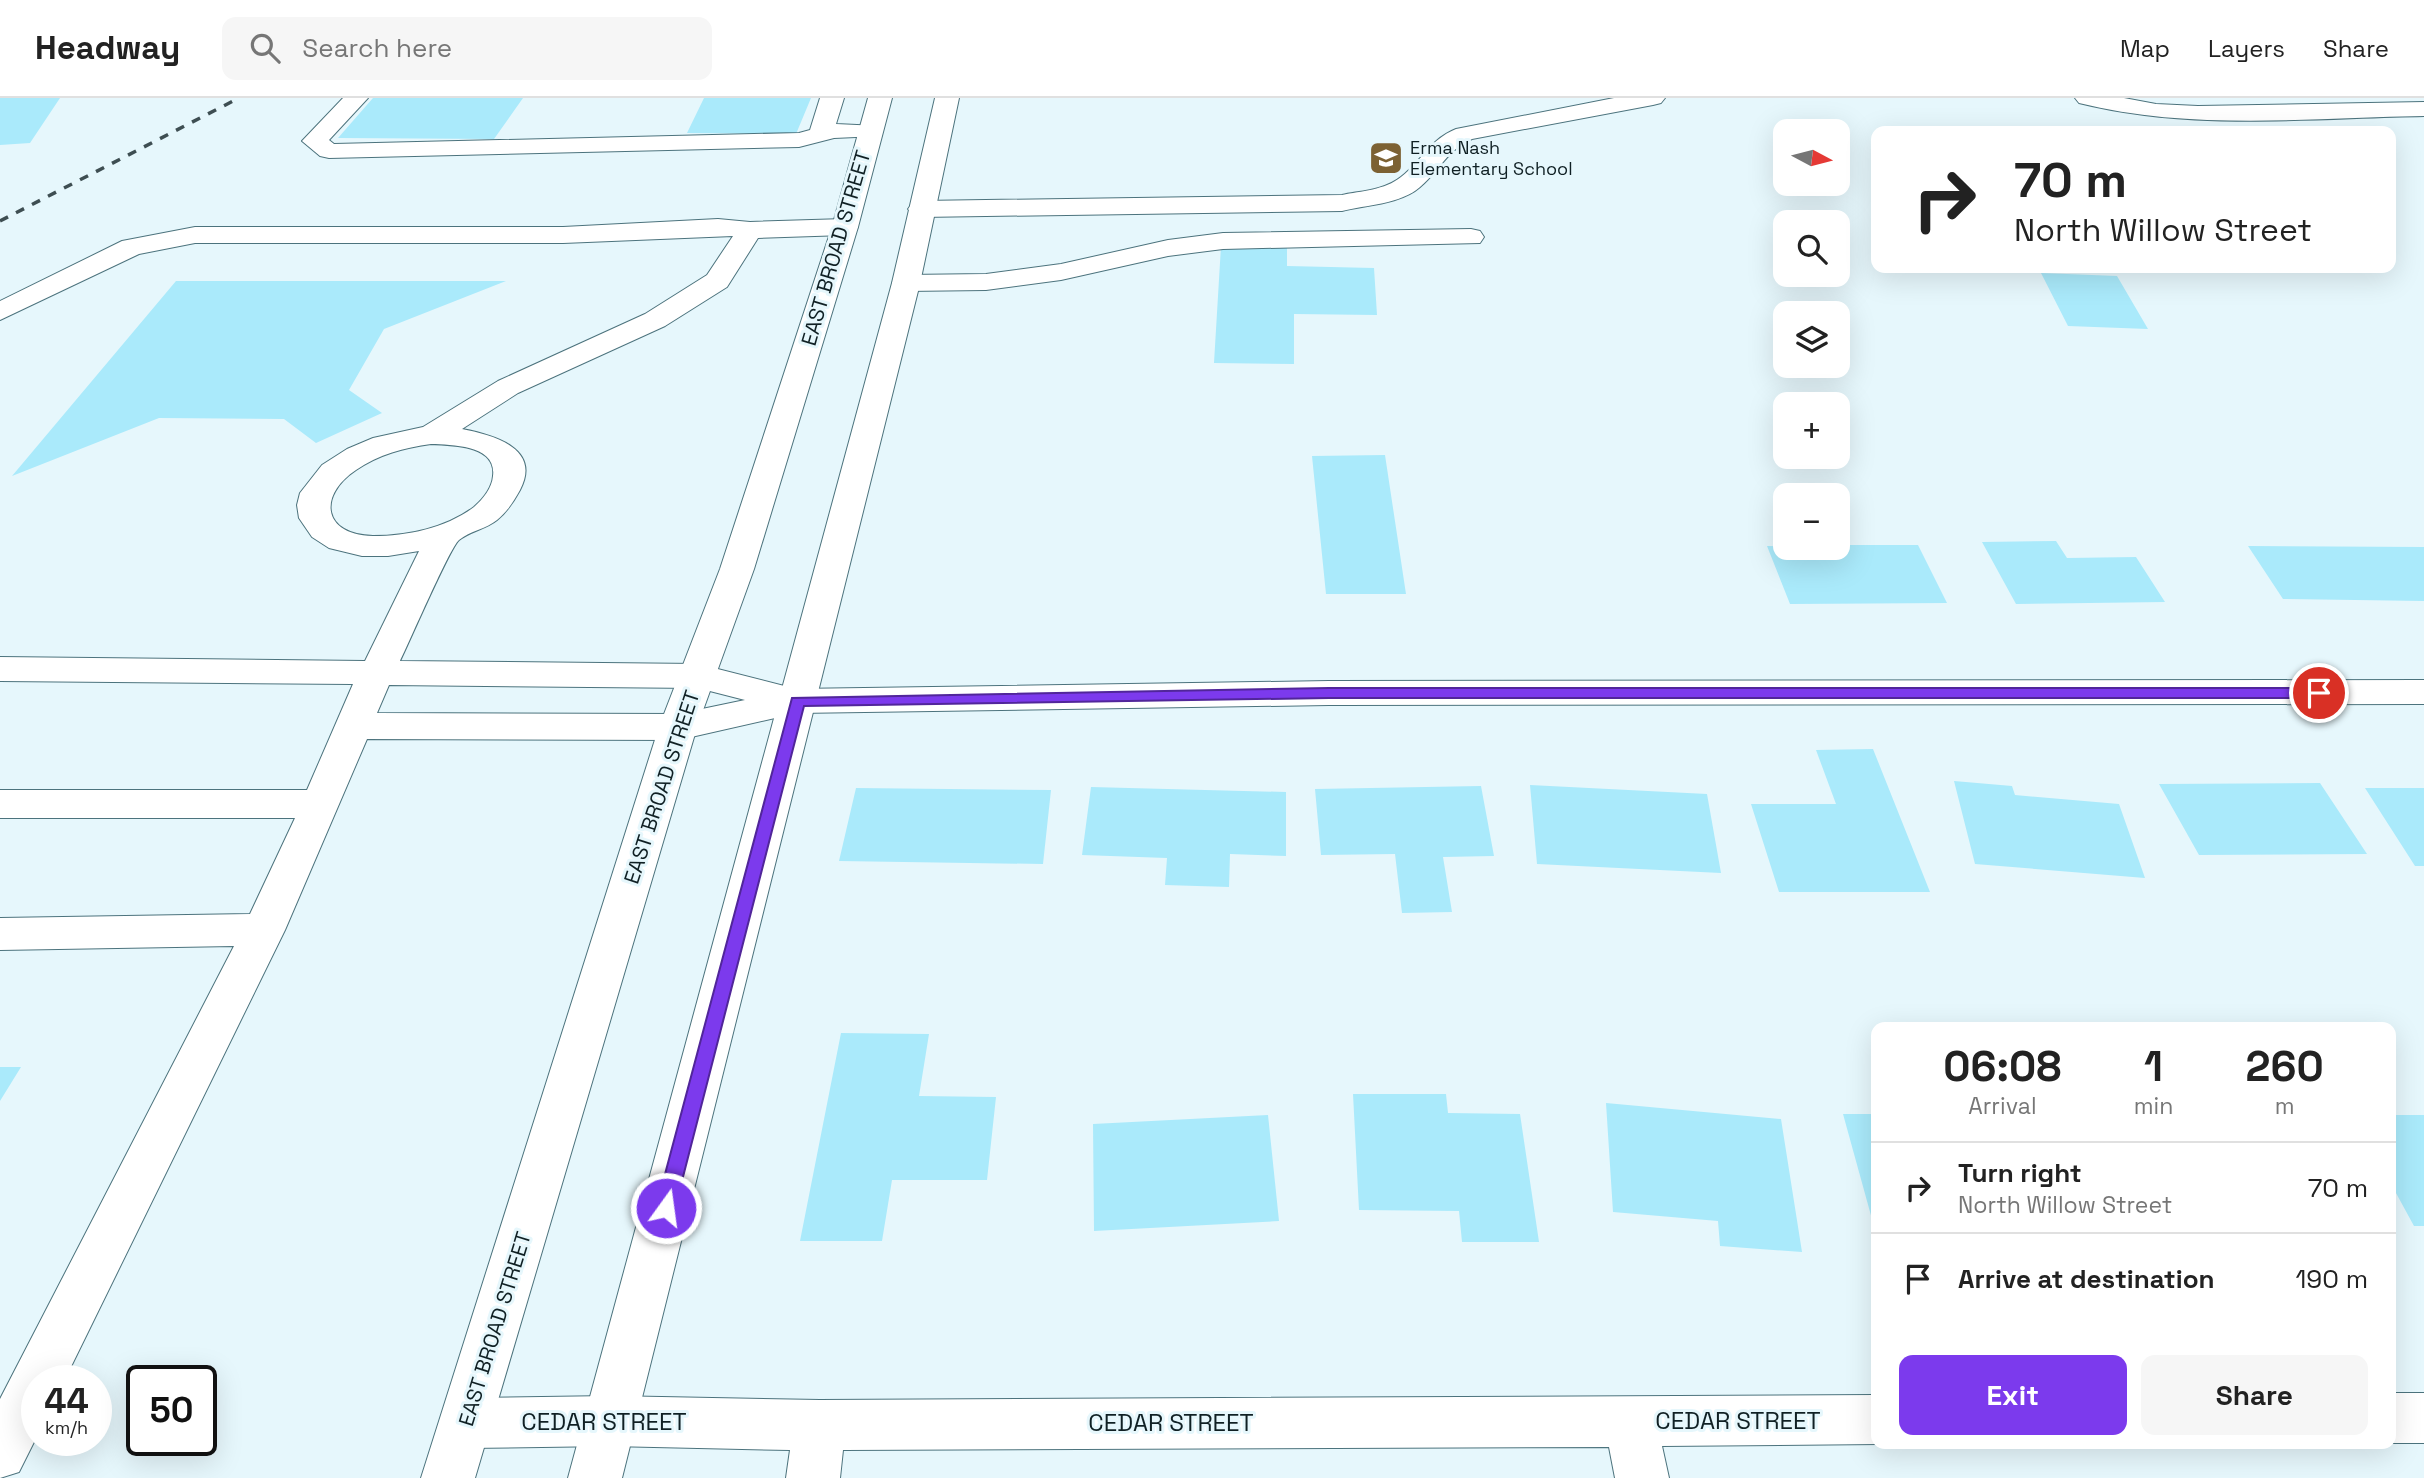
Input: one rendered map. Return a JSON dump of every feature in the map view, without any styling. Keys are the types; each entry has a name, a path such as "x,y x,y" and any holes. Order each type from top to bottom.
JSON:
{"main road":[{"path":"356,98 314,141 329,150 799,140 834,131 870,131"},
{"path":"820,135 832,98"},
{"name":"EAST BROAD STREET","path":"448,1478 678,727 737,569 845,227 880,98"},
{"path":"595,1478 906,283 947,98"},
{"path":"922,209 1342,203 1396,191 1411,183 1448,141 1464,134 1653,98"},
{"path":"2087,98 2156,111 2424,109"},
{"path":"0,312 131,247 195,235 563,235 718,227 750,230 845,227"},
{"path":"431,435 508,387 655,320 717,281 750,230"},
{"path":"906,283 986,282 1061,272 1168,248 1223,241 1471,237"},
{"path":"431,435 461,435 485,442 503,453 511,468 509,486 496,504 474,521 444,535 410,544 367,545 346,542 325,532 314,517 313,500 323,481 342,464 369,450 400,440 431,435"},
{"path":"0,1454 264,930 376,674 444,535"},
{"path":"0,669 698,676 797,701"},
{"path":"354,726 678,727 797,701 1329,693 2424,692"},
{"path":"0,804 320,804"},
{"path":"0,933 264,930"},
{"path":"2396,1418 2424,1418"},
{"name":"CEDAR STREET","path":"467,1423 1871,1420"},
{"path":"1631,1421 1642,1478"},
{"path":"813,1478 820,1424"}],"building":[{"path":"0,98 60,98 30,143 0,145"},
{"path":"373,98 523,98 494,139 338,138"},
{"path":"704,98 811,98 796,134 687,133"},
{"path":"1221,246 1287,247 1287,266 1374,268 1377,315 1294,314 1294,364 1214,363"},
{"path":"2041,273 2117,276 2148,329 2068,326"},
{"path":"176,281 506,281 384,329 349,390 382,413 316,443 284,419 159,418 12,476"},
{"path":"1385,455 1406,594 1326,594 1312,456"},
{"path":"2056,541 2067,558 2136,557 2165,602 2016,604 1982,542"},
{"path":"1850,545 1918,545 1947,603 1790,604 1767,546 1773,546 1773,560 1850,560"},
{"path":"2248,546 2424,547 2424,601 2283,599"},
{"path":"1873,749 1930,892 1779,892 1751,804 1836,804 1816,750"},
{"path":"1954,781 2012,786 2015,795 2119,804 2145,878 1975,864"},
{"path":"2320,783 2367,854 2199,855 2159,784"},
{"path":"1530,785 1707,794 1721,873 1537,864"},
{"path":"1481,786 1494,856 1443,857 1452,912 1402,913 1395,854 1321,855 1315,789"},
{"path":"1091,787 1286,792 1286,856 1230,854 1229,887 1165,885 1167,858 1082,855"},
{"path":"856,788 1051,790 1043,864 839,861"},
{"path":"2365,788 2424,788 2424,866 2415,866"},
{"path":"841,1033 929,1034 919,1096 996,1097 987,1180 892,1180 882,1241 800,1241"},
{"path":"0,1067 21,1067 0,1101"},
{"path":"1353,1094 1446,1094 1448,1113 1520,1114 1539,1242 1462,1242 1459,1211 1359,1210"},
{"path":"1606,1103 1781,1119 1802,1252 1720,1246 1718,1221 1613,1212"},
{"path":"1843,1114 1871,1114 1871,1216"},
{"path":"1268,1115 1279,1221 1094,1231 1093,1124"},
{"path":"2396,1115 2424,1115 2424,1226 2414,1226 2396,1193"}],"railway":[{"path":"0,221 239,98"}],"place":[{"name":"Erma Nash Elementary School","path":"1386,158"}],"route":[{"path":"666,1208 797,701 1329,693 2319,693"}]}
